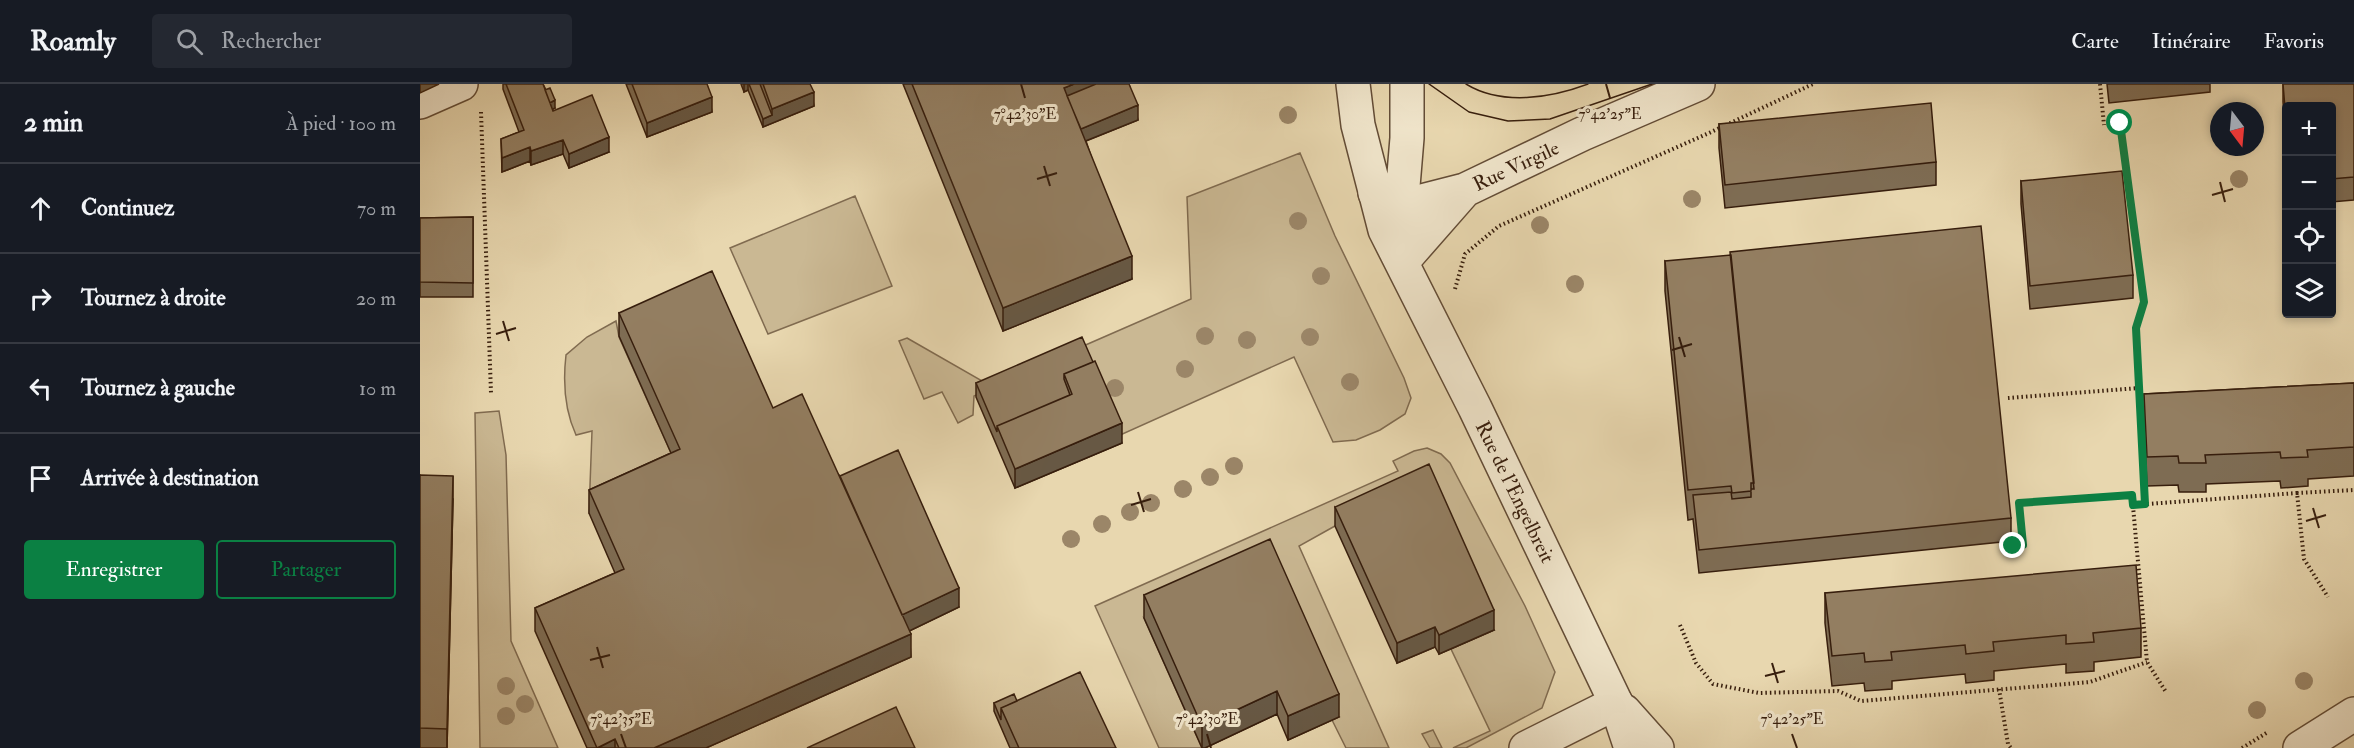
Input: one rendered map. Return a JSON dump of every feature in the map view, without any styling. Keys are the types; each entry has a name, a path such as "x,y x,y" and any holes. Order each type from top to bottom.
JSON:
{"street":[{"name":"Rue de l'Engelbreit","path":"1353,84 1358,125 1388,197"},
{"name":"Rue de l'Engelbreit","path":"1407,84 1407,138 1388,197 1385,230 1410,268 1616,703 1631,748"},
{"name":"Rue Virgile","path":"1388,197 1422,201 1465,190 1582,134 1698,84"},
{"path":"420,102 471,96"},
{"name":"Rue Virgile","path":"1410,268 1465,190"},
{"name":"Rue de l'Engelbreit","path":"1616,703 1657,748"},
{"path":"1526,748 1616,703"},
{"path":"2300,748 2354,714"}],"path":[{"path":"1454,293 1465,255 1499,226 1813,84"},
{"path":"2100,84 2104,125"},
{"path":"471,96 491,393"},
{"path":"2120,123 2144,302 2136,328 2145,504"},
{"path":"2008,398 2139,388"},
{"path":"2133,505 2354,490"},
{"path":"2297,493 2304,559 2328,597"},
{"path":"2013,546 2023,545 2019,503 2132,495 2147,662 2166,693"},
{"path":"1680,625 1696,663 1713,684 1759,693 1838,691 1862,700 2090,681 2147,662"},
{"path":"1999,689 2008,744 2011,748"}],"shaded area":[{"path":"1300,153 1335,236 1404,378 1411,398 1405,414 1380,430 1356,440 1333,442 1294,357 1118,436 1081,347 1191,299 1187,197"},
{"path":"855,196 892,286 768,334 730,248"},
{"path":"616,321 619,337 680,473 589,513 592,431 576,435 572,426 566,396 566,355 587,337"},
{"path":"907,338 993,388 974,396 973,415 958,423 942,392 924,399 899,341"},
{"path":"499,411 506,455 511,641 558,748 480,748 475,413"},
{"path":"1427,448 1441,454 1450,463 1525,606 1555,672 1542,708 1466,748 1453,748 1490,731 1451,649 1494,630 1335,526 1299,546 1389,748 1346,748 1332,720 1144,618 1202,748 1159,748 1095,606 1398,471 1393,461 1414,451"},
{"path":"1433,730 1442,748 1430,748 1422,734"}],"building":[{"path":"506,84 543,84 553,111 592,95 609,137 569,154 563,140 531,151 530,147 502,158 501,139 524,130"},
{"path":"632,84 707,84 712,97 647,123"},
{"path":"749,84 760,84 772,115 763,119"},
{"path":"763,84 810,84 814,92 772,109"},
{"path":"912,84 1074,84 1064,88 1132,256 1003,308"},
{"path":"1096,84 1129,84 1138,105 1081,129 1067,96"},
{"path":"2283,84 2354,84 2354,177 2336,179 2336,102 2284,102"},
{"path":"550,88 555,100 550,103 545,90"},
{"path":"1931,103 1936,162 1725,185 1719,124"},
{"path":"2122,171 2133,275 2030,286 2021,181"},
{"path":"473,217 473,283 420,282 420,218"},
{"path":"1981,226 2011,518 1699,550 1693,495 1731,492 1732,499 1751,497 1751,489 1754,489 1730,252"},
{"path":"1731,255 1754,483 1751,483 1751,491 1732,493 1731,486 1688,490 1665,261"},
{"path":"712,271 773,408 802,394 911,634 654,748 619,748 615,739 597,748 535,608 624,569 589,490 680,449 619,313"},
{"path":"1082,337 1093,362 1064,374 1070,395 997,426 997,432 976,383"},
{"path":"1095,361 1122,423 1015,469 997,426 1072,394 1064,374"},
{"path":"2354,383 2354,447 2307,450 2308,457 2281,458 2280,452 2205,455 2206,463 2179,463 2178,456 2147,457 2144,394"},
{"path":"898,450 959,588 902,615 840,476"},
{"path":"1429,464 1494,610 1439,635 1435,627 1397,643 1335,507"},
{"path":"420,475 453,476 447,729 420,728"},
{"path":"1270,539 1339,694 1288,716 1277,691 1202,726 1144,595"},
{"path":"2136,565 2141,628 2093,633 2094,642 2066,644 2066,635 1993,642 1994,651 1966,654 1965,645 1891,652 1892,660 1865,662 1864,653 1832,656 1825,593"},
{"path":"1080,672 1116,748 1019,748 1001,708"},
{"path":"1014,694 1017,701 1001,708 1001,720 994,703"},
{"path":"896,707 915,748 807,748"}],"tram line":[{"path":"1429,84 1469,112 1508,121 1550,119 1652,84"},
{"path":"1466,84 1495,95 1527,98 1558,93 1588,84"}],"route":[{"path":"2013,546 2023,545 2019,503 2132,495 2133,505 2145,504 2136,328 2144,302 2120,123"}]}
